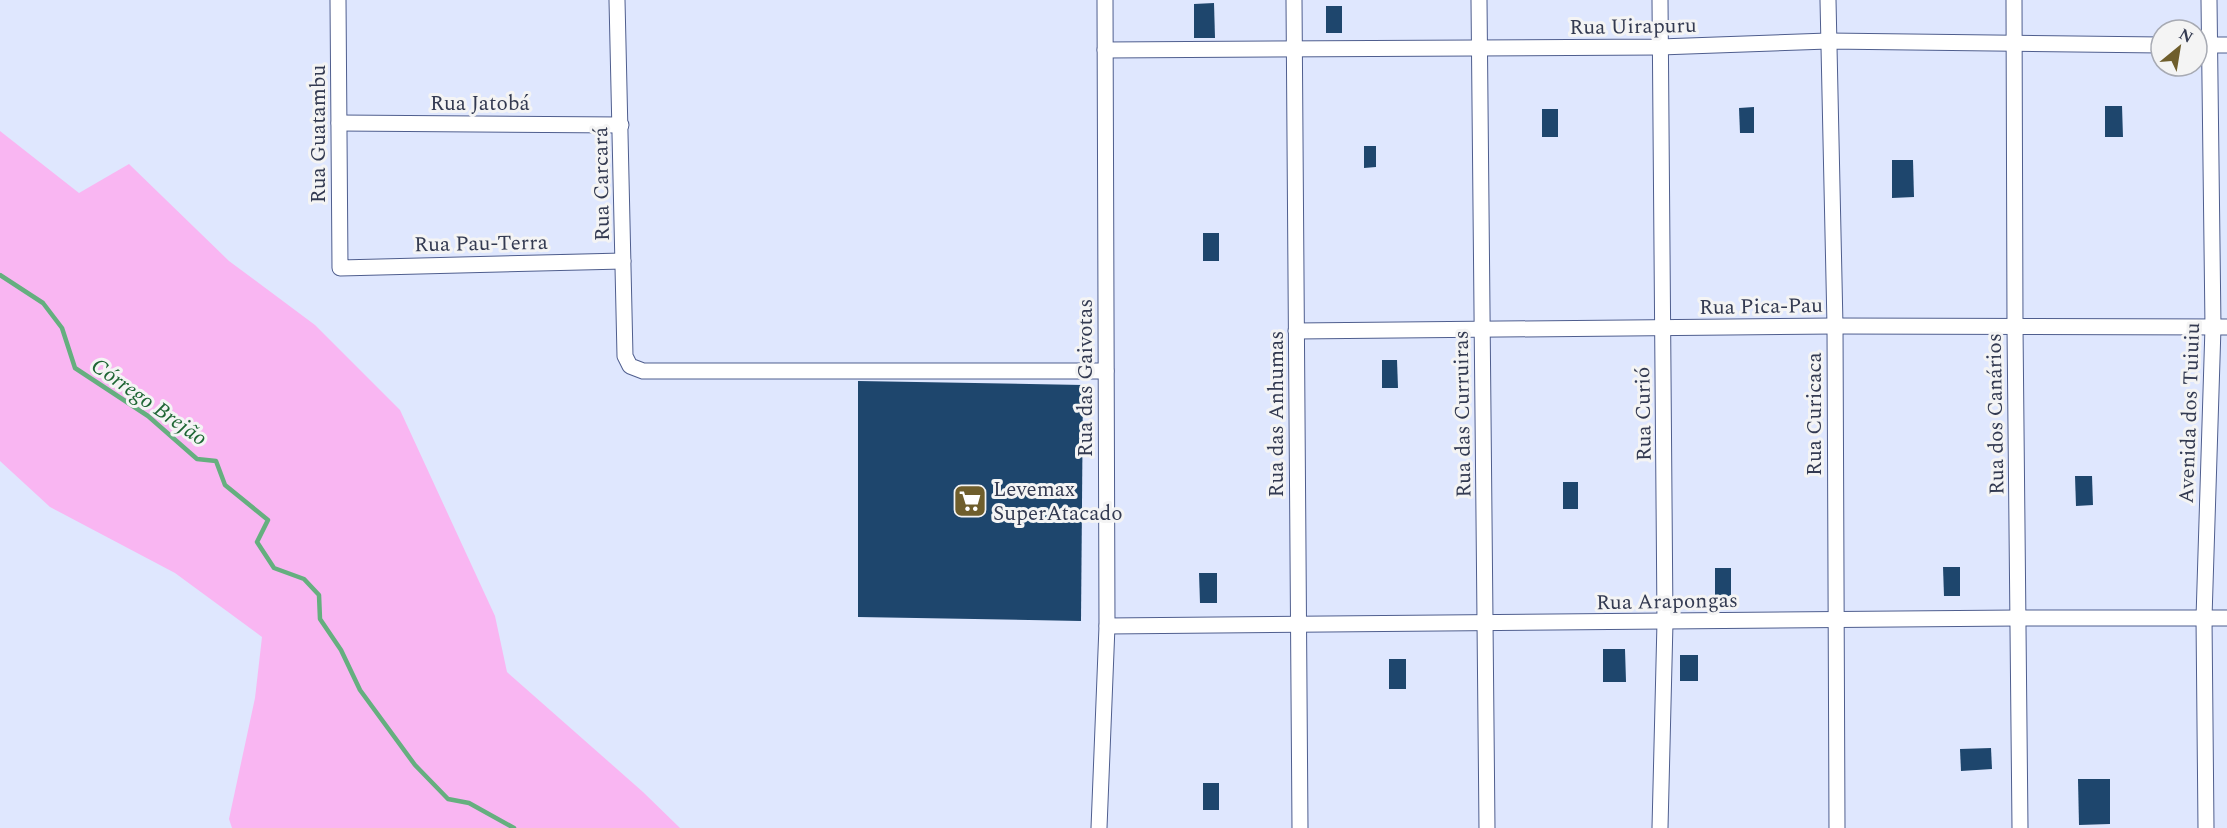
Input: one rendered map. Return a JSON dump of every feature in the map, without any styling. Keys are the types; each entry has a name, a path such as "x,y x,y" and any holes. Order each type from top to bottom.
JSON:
{"street":[{"name":"Rua Guatambu","path":"338,0 340,268"},
{"name":"Rua Carcará","path":"617,0 625,356 630,366 644,371 1106,371"},
{"name":"Rua das Gaivotas","path":"1098,828 1107,626 1105,0"},
{"name":"Rua das Anhumas","path":"1294,0 1300,828"},
{"name":"Rua das Curruiras","path":"1479,0 1486,828"},
{"name":"Rua Curió","path":"1660,0 1665,622 1660,828"},
{"name":"Rua Curicaca","path":"1828,0 1835,326 1837,828"},
{"name":"Rua dos Canários","path":"2014,0 2020,828"},
{"name":"Avenida dos Tuiuiu","path":"2207,18 2209,0"},
{"name":"Rua Uirapuru","path":"1105,50 1660,47 1828,41 2149,45"},
{"path":"2209,45 2227,45"},
{"name":"Avenida dos Tuiuiu","path":"2205,78 2220,327 2204,618 2206,828"},
{"name":"Rua Jatobá","path":"339,123 621,125"},
{"name":"Rua Pau-Terra","path":"340,268 623,261"},
{"name":"Rua Pica-Pau","path":"1296,331 1835,326 2220,327"},
{"name":"Rua Arapongas","path":"1107,626 2227,618"}],"shaded area":[{"path":"0,131 79,193 129,164 229,261 315,325 400,410 495,616 507,672 643,792 680,828 232,828 229,819 255,698 262,637 175,573 50,507 0,461"}],"building":[{"path":"1214,3 1215,38 1194,38 1194,4"},
{"path":"1326,6 1342,6 1342,33 1326,33"},
{"path":"2105,106 2122,106 2123,137 2105,137"},
{"path":"1754,107 1754,133 1740,133 1739,108"},
{"path":"1542,109 1558,109 1558,137 1542,137"},
{"path":"1364,146 1376,146 1376,167 1364,168"},
{"path":"1892,160 1913,160 1914,197 1892,198"},
{"path":"1203,233 1219,233 1219,261 1203,261"},
{"path":"1382,360 1397,360 1398,388 1382,388"},
{"name":"Levemax SuperAtacado","path":"858,381 1083,385 1081,621 858,617"},
{"path":"2075,476 2092,476 2093,505 2076,506"},
{"path":"1563,482 1578,482 1578,509 1563,509"},
{"path":"1943,567 1960,567 1960,596 1944,596"},
{"path":"1715,568 1731,568 1731,596 1715,596"},
{"path":"1199,573 1217,573 1217,603 1200,603"},
{"path":"1603,649 1625,649 1626,682 1603,682"},
{"path":"1680,655 1698,655 1698,681 1680,681"},
{"path":"1389,659 1406,659 1406,689 1389,689"},
{"path":"1991,748 1992,769 1961,771 1960,749"},
{"path":"2078,779 2110,779 2110,824 2079,825"},
{"path":"1203,783 1219,783 1219,810 1203,810"}],"waterway":[{"name":"Córrego Brejão","path":"0,275 43,303 62,328 75,368 148,416 197,459 216,461 225,485 268,520 257,542 274,568 304,579 319,595 320,619 341,650 360,690 415,765 448,799 469,803 514,828"}],"place":[{"name":"Levemax SuperAtacado","path":"970,501"}]}
